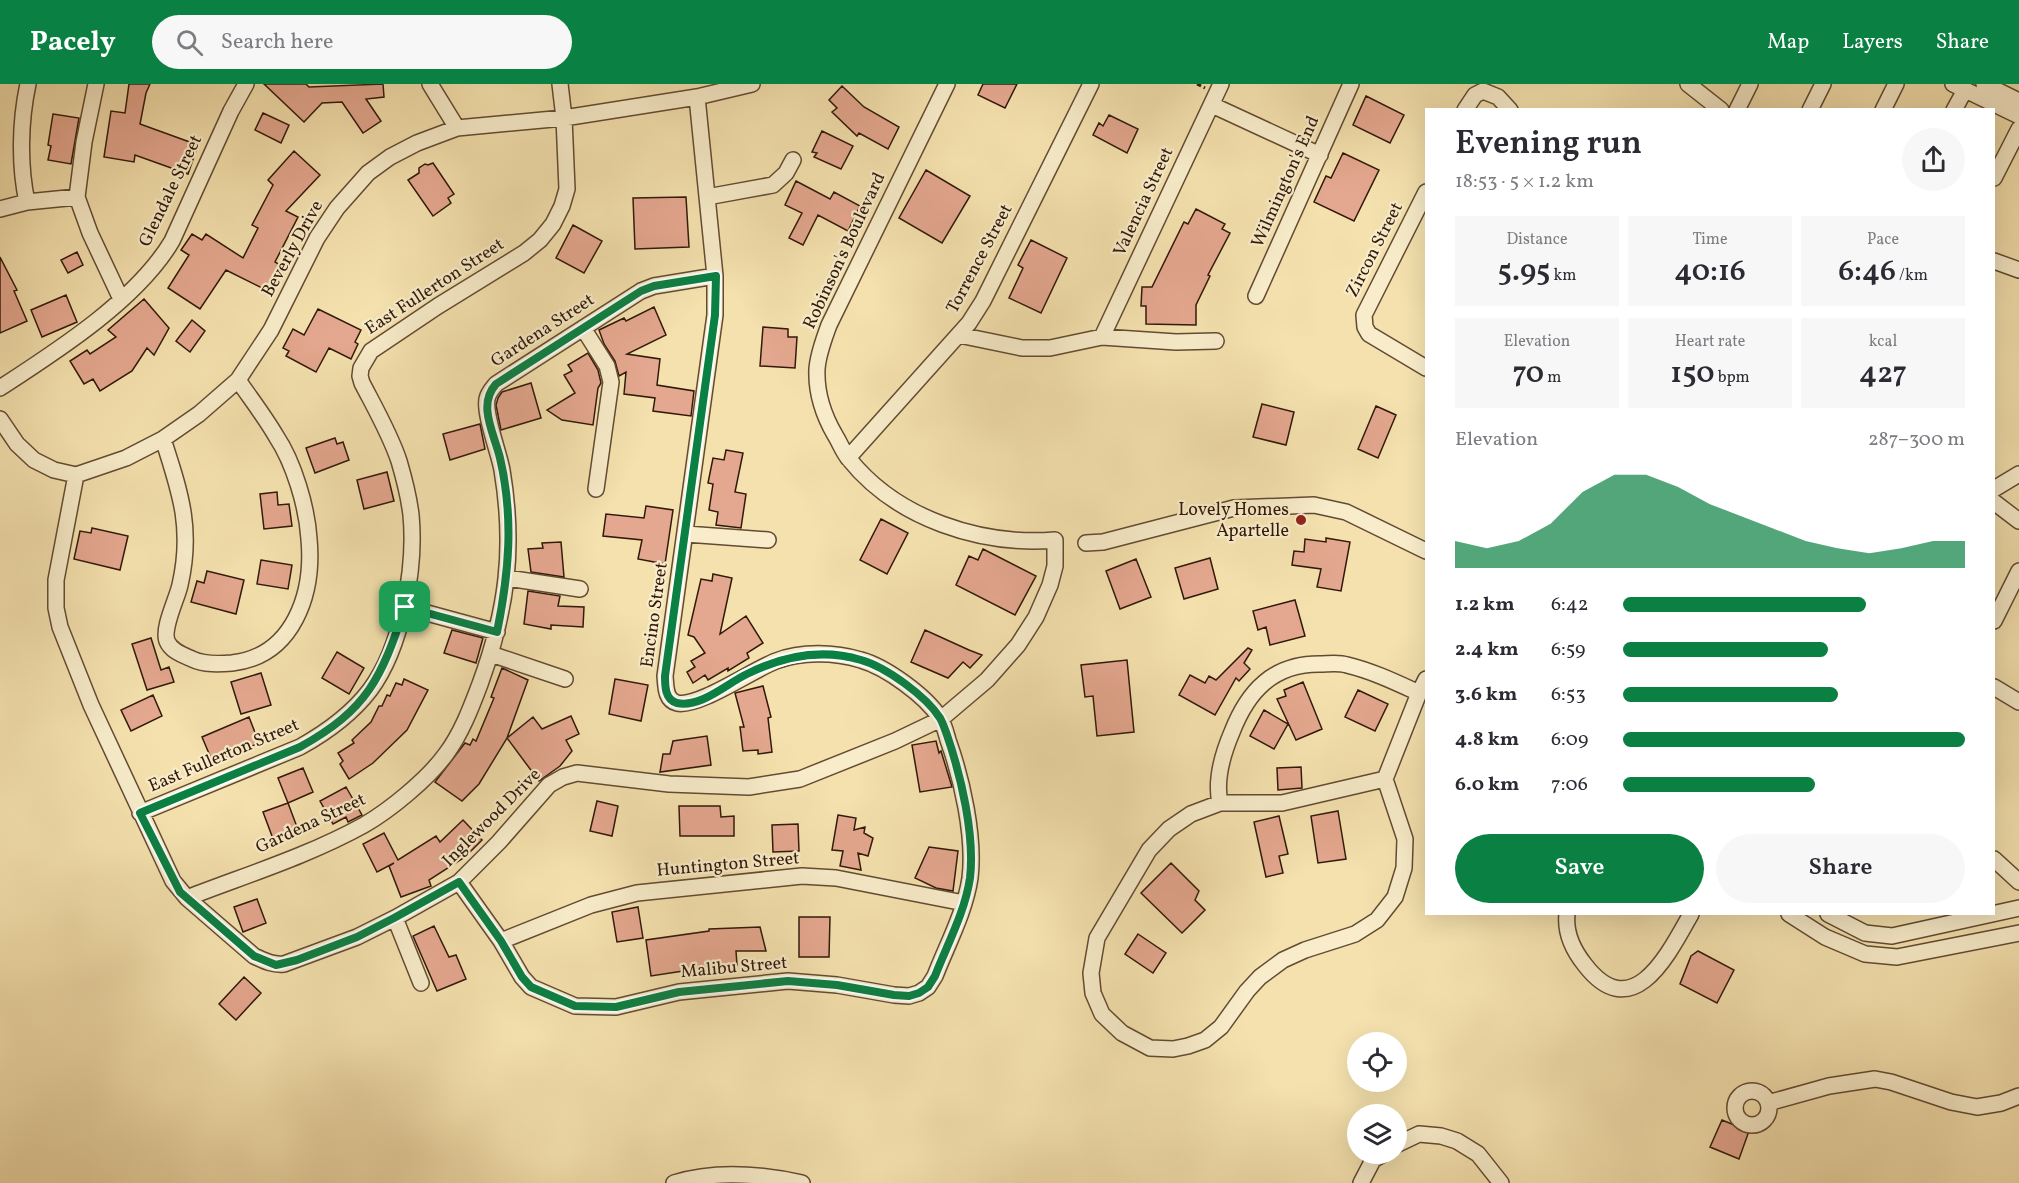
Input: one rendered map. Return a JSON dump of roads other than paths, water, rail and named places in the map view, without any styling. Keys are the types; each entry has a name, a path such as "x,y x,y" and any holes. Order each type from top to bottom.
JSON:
{"street":[{"path":"27,202 24,190 22,135 28,84"},
{"path":"96,84 84,142 77,197 90,233 121,299"},
{"name":"Glendale Street","path":"0,388 69,342 150,272 172,241 231,111 246,84"},
{"path":"430,84 457,128"},
{"name":"East Fullerton Street","path":"140,813 300,747 323,734 347,716 371,689 389,656 405,607 411,553 411,514 399,462 385,427 362,383 361,368 371,351 524,253 540,240 553,224 567,189 560,84"},
{"name":"Beverly Drive","path":"76,475 126,458 163,439 199,414 238,380 271,330 317,238 337,208 368,173 390,157 417,142 457,128 564,118 697,97 719,88 752,84"},
{"name":"Robinson's Boulevard","path":"947,84 839,304 821,348 817,369 820,394 828,422 848,458 876,487 905,507 941,524 986,536 1010,540 1055,540"},
{"name":"Torrence Street","path":"848,458 959,335 983,301 1091,84"},
{"name":"Valencia Street","path":"1102,337 1221,84"},
{"name":"Wilmington's End","path":"1256,296 1351,84"},
{"path":"1688,84 1718,108"},
{"path":"1738,108 1750,84"},
{"path":"1811,108 1823,84"},
{"path":"1884,108 1896,84"},
{"path":"1984,84 2019,101"},
{"path":"1954,108 1959,87 2019,116"},
{"path":"1466,108 1475,95 1483,91 1491,92 1508,108"},
{"name":"Encino Street","path":"697,97 716,276 715,315 665,676 666,688 672,701 686,704 702,699 778,660 804,655 831,654 862,660 889,673 916,693 941,719 952,750 969,838 970,879 964,903 935,976 928,987 909,996 894,995"},
{"path":"1212,105 1320,155"},
{"path":"1995,176 2019,129"},
{"path":"707,196 773,185 786,173 793,159"},
{"name":"Zircon Street","path":"1425,194 1364,315 1365,327 1369,334 1425,366"},
{"path":"0,209 27,202 77,197"},
{"path":"1995,261 2018,267"},
{"name":"Gardena Street","path":"187,898 319,846 365,824 426,777 446,755 462,728 491,654 507,578 509,538 507,497 488,414 487,397 496,384 641,291 654,286 716,276"},
{"path":"583,328 607,366 611,382 596,489"},
{"path":"959,335 1022,348 1050,348 1102,337 1176,342 1216,341"},
{"path":"163,439 182,502 186,533 185,564 167,625 166,640 177,652 196,661 221,664 256,658 283,639 295,621 307,586 310,540 305,510 278,437 238,380"},
{"path":"0,419 17,444 34,460 54,470 76,475"},
{"path":"1995,488 2019,474"},
{"name":"Inglewood Drive","path":"76,475 56,580 56,608 60,627 91,705 173,881 187,898 254,956 276,965 297,960 357,937 459,882 500,842 549,785 562,777 577,773 669,784 749,787 800,779 895,741 941,719 987,680 1018,645 1036,617 1050,585 1054,566 1055,540"},
{"path":"1995,503 2019,521"},
{"path":"1086,543 1103,542 1234,508 1314,505 1346,512 1425,551"},
{"path":"686,534 768,540"},
{"path":"1995,619 2019,571"},
{"path":"507,578 580,589"},
{"path":"405,607 497,632"},
{"path":"491,654 565,679"},
{"path":"1220,803 1218,792 1228,741 1238,715 1268,678 1288,668 1314,664 1343,664 1373,672 1419,693"},
{"path":"1385,780 1282,803 1220,803 1184,819 1169,829 1149,850 1097,938 1091,973 1093,993 1102,1014 1122,1033 1150,1048 1173,1049 1205,1040 1221,1027 1260,976 1283,960 1305,950 1355,934 1377,920 1395,897 1404,868 1405,839 1385,780 1425,681"},
{"path":"1995,688 2019,702"},
{"path":"1995,860 2019,882"},
{"name":"Huntington Street","path":"501,941 591,905 637,893 802,876 836,878 964,903"},
{"name":"Malibu Street","path":"459,882 531,987 575,1006 616,1007 679,992 788,981 837,985 894,995"},
{"path":"1995,913 2019,908"},
{"path":"1567,915 1566,921 1572,944 1580,959 1594,977 1606,986 1618,988 1630,987 1656,971 1669,954 1690,915"},
{"path":"1791,915 1825,937 1865,954 1897,957 2019,933"},
{"path":"1830,915 1865,933 1892,936 1987,915"},
{"path":"394,918 421,983"},
{"path":"1768,1103 1829,1086 1875,1079 1951,1102 1977,1107 2001,1103 2019,1096"},
{"path":"1407,1140 1419,1134 1441,1136 1457,1141 1478,1154 1501,1183"},
{"path":"1361,1183 1371,1164"},
{"path":"674,1183 715,1176 754,1175 802,1183"}],"place":[{"name":"Lovely Homes Apartelle","path":"1301,520"}]}
